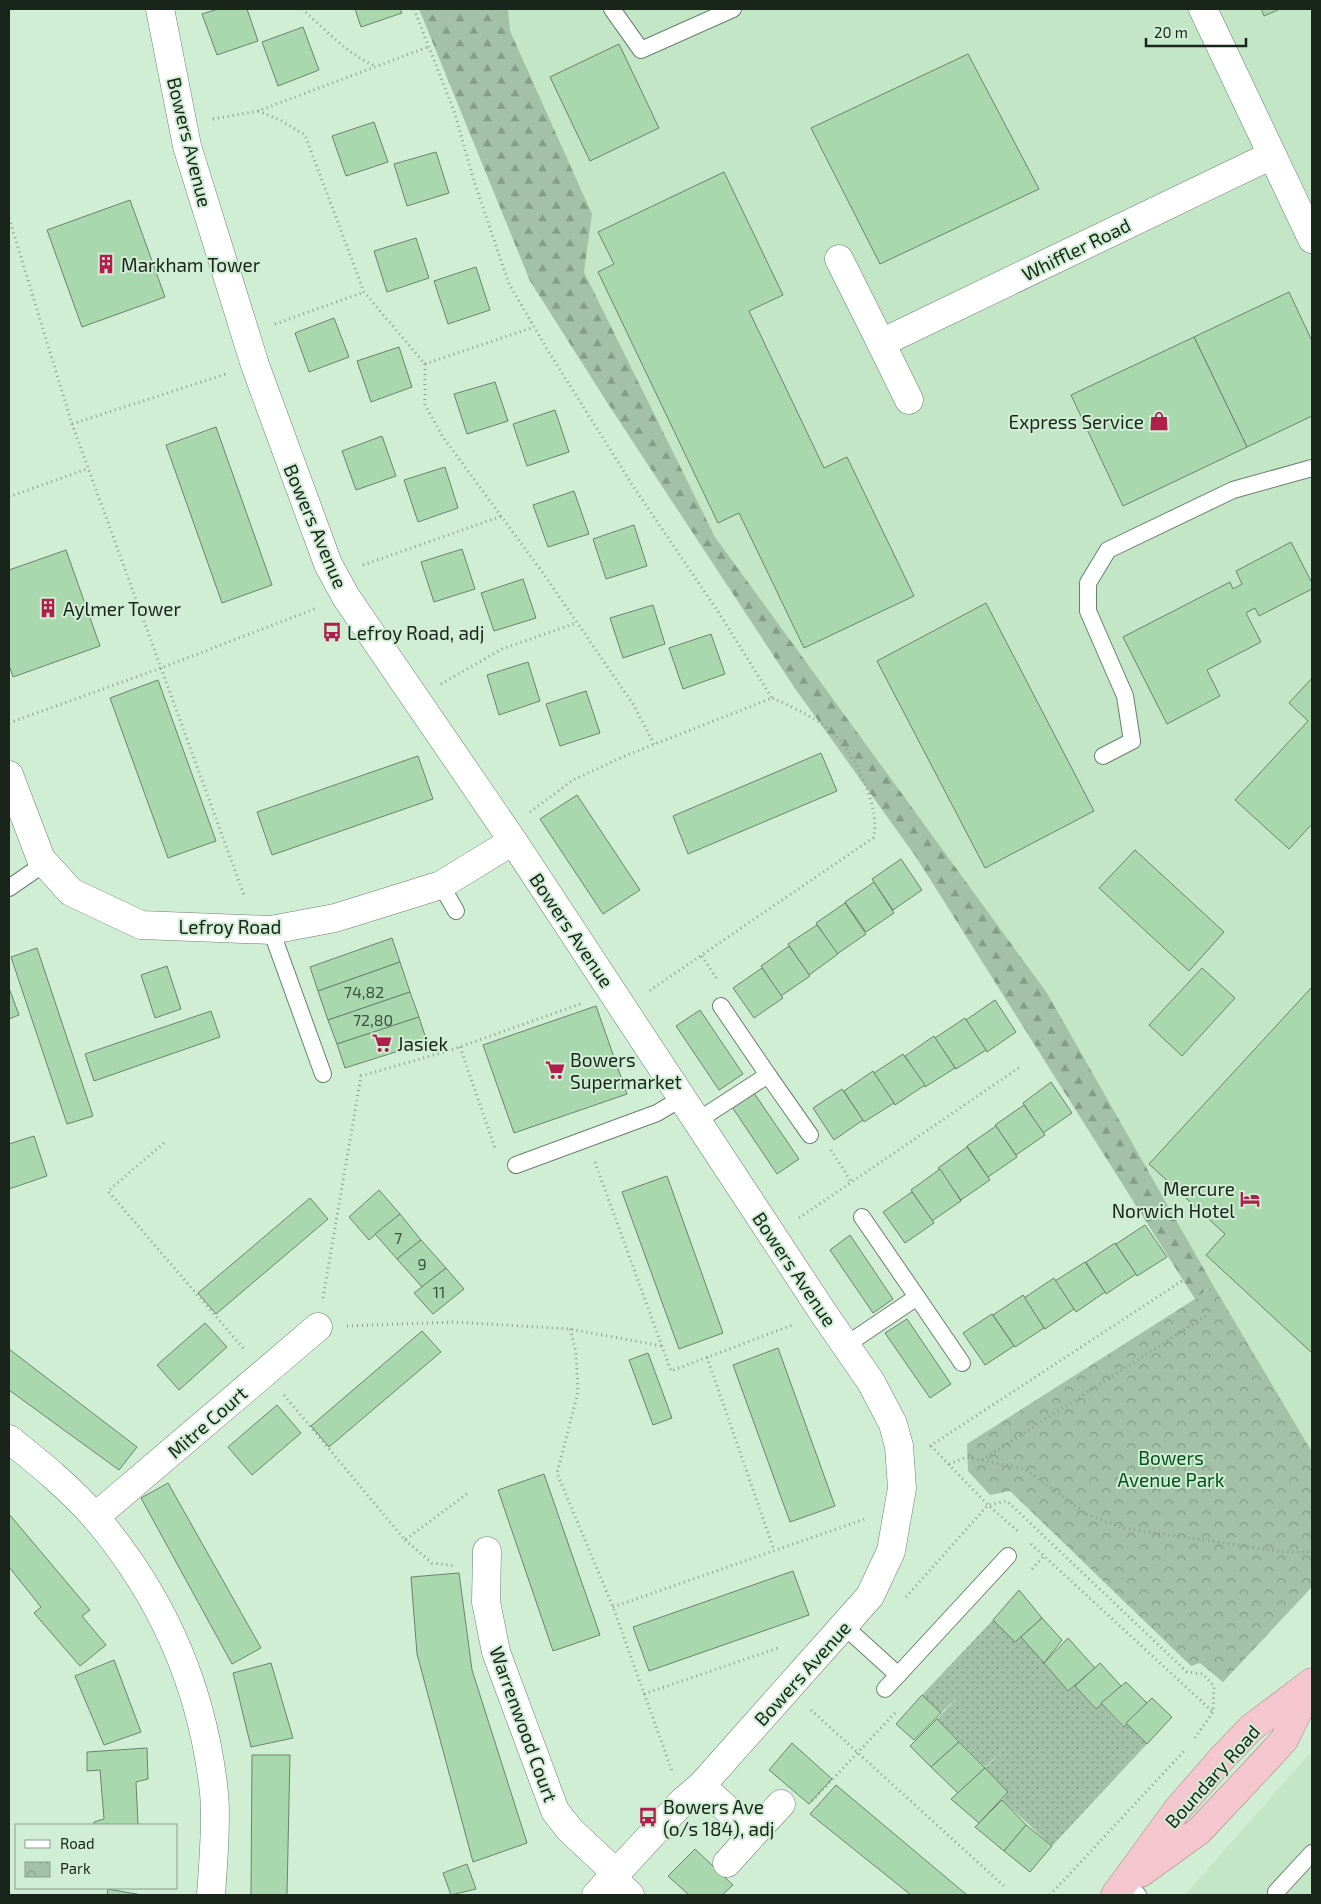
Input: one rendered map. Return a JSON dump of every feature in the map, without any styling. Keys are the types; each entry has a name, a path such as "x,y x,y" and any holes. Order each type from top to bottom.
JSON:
{"highway":[{"name":"Boundary Road","path":"1126,1891 1177,1810 1223,1757 1251,1728 1312,1682"}],"street":[{"name":"Bowers Avenue","path":"160,9 187,146 245,334 289,462 340,587 509,835 824,1314 871,1382 893,1424 899,1446 902,1479 899,1507 890,1551 870,1596 788,1689 692,1793 613,1885"},
{"path":"1203,9 1312,239"},
{"name":"Whiffler Road","path":"881,343 1272,155"},
{"path":"839,259 909,400"},
{"name":"Lefroy Road","path":"9,774 40,859 71,892 141,925 264,929 334,918 441,885 509,835"},
{"name":"Mitre Court","path":"95,1517 318,1327"},
{"path":"9,1439 49,1471 95,1517 136,1571 165,1621 187,1668 204,1724 214,1795 211,1895"},
{"name":"Warrenwood Court","path":"486,1559 486,1602 496,1652 555,1811 613,1885"},
{"path":"692,1793 754,1834"},
{"path":"726,1862 781,1804"}],"lane":[{"path":"612,9 641,50 733,9"},
{"path":"1102,756 1132,741 1125,696 1088,611 1088,582 1108,550 1232,490 1312,468"},
{"path":"9,888 45,863"},
{"path":"441,885 456,911"},
{"path":"264,929 323,1074"},
{"path":"722,1006 810,1135"},
{"path":"697,1121 768,1075"},
{"path":"516,1165 657,1113 682,1098"},
{"path":"862,1217 962,1363"},
{"path":"846,1345 918,1297"},
{"path":"885,1689 1008,1556"},
{"path":"844,1626 898,1675"},
{"path":"1276,1892 1312,1853"}],"path":[{"path":"302,9 364,61 376,66"},
{"path":"414,9 454,111 474,181 509,284 633,486 719,614 772,698 800,710 837,737 856,765 872,804 876,829 872,838 617,998 596,998 460,1047 361,1076 318,1327 454,1322 570,1329 662,1346"},
{"path":"183,126 258,111 428,47"},
{"path":"258,111 280,120 305,135 364,292 425,364 426,405 454,453 502,516 633,704 654,744"},
{"path":"9,220 72,424 161,668 264,929"},
{"path":"245,334 364,292"},
{"path":"425,364 534,327"},
{"path":"72,424 255,365"},
{"path":"9,496 88,468"},
{"path":"9,723 161,668 340,587 376,559 502,516"},
{"path":"416,701 454,675 502,650 576,623"},
{"path":"509,835 572,780 654,744 772,698"},
{"path":"460,1047 503,1169 516,1165"},
{"path":"773,1235 1020,1067"},
{"path":"810,1135 825,1140 852,1183"},
{"path":"587,1140 671,1370 824,1314"},
{"path":"1023,1536 988,1505 932,1446 1182,1281"},
{"path":"981,1460 1209,1314"},
{"path":"570,1329 576,1352 578,1392 557,1473 612,1607 644,1694 692,1793"},
{"path":"707,1357 774,1550"},
{"path":"949,1464 967,1457 1025,1469 1086,1514 1124,1528 1283,1552 1312,1552"},
{"path":"905,1598 988,1505 1007,1501 1187,1672 1203,1674 1214,1686 1212,1712 1195,1738 1050,1895"},
{"path":"612,1607 899,1507"},
{"path":"405,1540 432,1563 486,1559"},
{"path":"1030,1542 1212,1712"},
{"path":"644,1694 790,1644"},
{"path":"788,1689 1006,1888"}],"shaded area":[{"path":"508,9 1312,9 1312,1452 1213,1285 1047,993 715,537 584,272 592,214 510,31"},
{"path":"1312,1751 1312,1895 1185,1895"}],"green space":[{"path":"419,9 508,9 510,31 592,214 584,272 715,537 1047,993 1213,1285 1195,1299 916,857 794,687 610,407 530,281"},
{"name":"Bowers Avenue Park","path":"1213,1285 1312,1452 1312,1587 1223,1682 1200,1663 1191,1666 1010,1491 990,1495 968,1471 967,1444 1195,1299"},
{"path":"993,1620 1021,1637 1068,1691 1075,1686 1095,1708 1101,1703 1122,1726 1126,1723 1147,1744 1052,1846 1002,1800 1008,1792 985,1768 1008,1746 985,1767 937,1719 961,1694 941,1713 922,1695"}],"building":[{"path":"218,9 247,9 258,41 217,55 202,14"},
{"path":"355,9 400,9 402,13 361,27"},
{"path":"1261,9 1280,9 1264,16"},
{"path":"303,27 319,70 278,86 262,42"},
{"path":"619,44 659,128 590,161 550,77"},
{"path":"968,54 1039,189 880,264 811,128"},
{"path":"374,122 388,162 346,176 332,136"},
{"path":"436,152 449,193 407,206 394,164"},
{"path":"724,172 783,295 749,311 824,468 847,457 914,596 804,648 739,513 718,523 598,272 614,264 598,232"},
{"name":"Markham Tower","path":"130,200 165,297 82,327 47,230"},
{"path":"416,238 429,278 387,292 374,251"},
{"path":"476,267 490,310 448,324 434,281"},
{"path":"1289,292 1312,341 1312,416 1247,447 1194,337"},
{"path":"334,318 349,357 309,372 295,333"},
{"name":"Express Service","path":"1194,337 1247,447 1123,506 1071,395"},
{"path":"399,347 412,387 371,402 357,361"},
{"path":"495,382 508,421 467,434 454,394"},
{"path":"555,410 569,452 527,466 513,424"},
{"path":"216,427 272,585 222,603 166,445"},
{"path":"382,436 396,476 356,490 342,451"},
{"path":"445,467 458,508 418,522 404,480"},
{"path":"574,491 589,534 548,547 533,505"},
{"path":"634,525 647,566 606,579 593,539"},
{"path":"1291,542 1312,583 1312,589 1259,616 1255,608 1246,613 1261,642 1207,670 1220,696 1167,724 1123,637 1230,582 1233,589 1242,584 1236,571"},
{"path":"462,549 475,589 434,602 421,562"},
{"name":"Aylmer Tower","path":"66,550 100,646 13,677 9,665 9,570"},
{"path":"523,579 536,618 494,631 481,593"},
{"path":"986,603 1094,811 985,868 877,661"},
{"path":"653,605 665,644 623,658 610,618"},
{"path":"711,634 725,674 683,689 669,648"},
{"path":"528,662 540,701 499,715 487,675"},
{"path":"1312,678 1312,824 1289,849 1235,800 1308,721 1289,703"},
{"path":"158,680 216,841 168,858 110,698"},
{"path":"586,691 600,733 560,746 546,704"},
{"path":"821,753 837,791 688,854 673,816"},
{"path":"418,756 433,799 272,855 257,812"},
{"path":"577,795 640,890 603,914 540,819"},
{"path":"1135,850 1224,932 1189,971 1099,888"},
{"path":"901,859 922,890 893,910 872,879"},
{"path":"874,882 894,913 866,932 845,902"},
{"path":"845,903 866,934 837,954 816,923"},
{"path":"817,925 838,954 809,975 788,944"},
{"path":"392,938 400,962 318,991 310,967"},
{"path":"789,946 810,976 781,996 761,966"},
{"path":"37,948 93,1116 67,1124 11,957"},
{"path":"400,962 410,992 328,1020 318,991"},
{"path":"167,966 181,1009 155,1018 141,975"},
{"path":"762,968 783,998 754,1018 733,988"},
{"path":"1202,968 1235,998 1182,1056 1149,1025"},
{"name":"Mercure Norwich Hotel","path":"1312,987 1312,1353 1206,1255 1225,1234 1149,1164"},
{"path":"9,988 19,1015 9,1019"},
{"path":"410,992 419,1017 337,1044 328,1020"},
{"path":"995,1000 1016,1032 987,1052 966,1020"},
{"name":"Bowers Supermarket","path":"596,1006 627,1094 514,1133 483,1045"},
{"path":"700,1010 743,1074 719,1090 676,1026"},
{"path":"211,1011 220,1037 94,1081 85,1054"},
{"name":"Jasiek","path":"419,1017 427,1042 345,1068 337,1044"},
{"path":"965,1018 986,1050 956,1069 935,1038"},
{"path":"934,1036 955,1068 925,1087 905,1056"},
{"path":"903,1054 925,1085 895,1105 874,1073"},
{"path":"873,1071 894,1103 864,1122 844,1091"},
{"path":"1051,1082 1072,1113 1043,1133 1023,1103"},
{"path":"842,1089 863,1120 834,1140 813,1108"},
{"path":"754,1093 799,1159 777,1174 732,1107"},
{"path":"1024,1105 1045,1135 1016,1155 995,1125"},
{"path":"996,1126 1017,1157 988,1177 967,1146"},
{"path":"34,1136 47,1176 9,1189 9,1144"},
{"path":"967,1147 990,1180 961,1200 938,1168"},
{"path":"940,1169 961,1201 932,1221 911,1190"},
{"path":"667,1176 723,1333 679,1349 622,1192"},
{"path":"379,1190 400,1214 369,1240 349,1217"},
{"path":"912,1192 934,1223 905,1243 883,1212"},
{"path":"310,1198 328,1219 216,1314 198,1293"},
{"path":"400,1214 421,1240 397,1259 375,1234"},
{"path":"1145,1225 1167,1257 1137,1276 1116,1244"},
{"path":"850,1235 893,1299 873,1313 830,1250"},
{"path":"421,1240 446,1268 422,1287 397,1259"},
{"path":"1115,1243 1136,1274 1106,1294 1086,1262"},
{"path":"1085,1262 1105,1292 1076,1312 1055,1281"},
{"path":"446,1268 464,1289 433,1314 414,1293"},
{"path":"1054,1278 1074,1309 1045,1329 1024,1298"},
{"path":"1023,1295 1044,1328 1015,1347 993,1315"},
{"path":"992,1314 1014,1346 985,1365 963,1333"},
{"path":"907,1319 951,1384 930,1398 885,1333"},
{"path":"205,1323 227,1347 179,1390 157,1365"},
{"path":"422,1331 441,1352 329,1447 311,1426"},
{"path":"778,1348 835,1506 790,1522 733,1365"},
{"path":"9,1349 137,1447 119,1470 9,1390"},
{"path":"648,1353 672,1418 653,1425 629,1360"},
{"path":"277,1405 301,1433 252,1475 228,1447"},
{"path":"544,1474 600,1635 553,1651 498,1490"},
{"path":"168,1483 261,1648 232,1664 141,1498"},
{"path":"9,1514 90,1610 82,1616 106,1645 80,1666 34,1613 41,1607 9,1567"},
{"path":"793,1571 809,1615 649,1671 633,1627"},
{"path":"459,1573 472,1670 527,1843 473,1862 417,1654 411,1577"},
{"path":"1019,1590 1042,1618 1015,1642 993,1620"},
{"path":"1042,1618 1062,1640 1044,1663 1021,1637"},
{"path":"1068,1638 1095,1668 1068,1691 1044,1663"},
{"path":"114,1660 141,1732 104,1745 75,1676"},
{"path":"271,1663 293,1738 251,1747 233,1673"},
{"path":"1100,1663 1121,1686 1096,1709 1075,1686"},
{"path":"1126,1682 1147,1703 1124,1727 1101,1703"},
{"path":"922,1695 941,1713 914,1740 896,1724"},
{"path":"1152,1698 1172,1717 1147,1744 1126,1723"},
{"path":"937,1719 959,1742 931,1767 910,1746"},
{"path":"959,1742 985,1768 958,1793 931,1767"},
{"path":"792,1743 832,1779 809,1804 769,1770"},
{"path":"147,1748 148,1779 136,1782 138,1824 94,1824 94,1822 104,1819 100,1770 87,1771 87,1752"},
{"path":"252,1755 290,1755 287,1895 251,1895"},
{"path":"985,1768 1008,1792 979,1823 951,1799"},
{"path":"836,1785 967,1895 911,1895 810,1814"},
{"path":"1002,1800 1026,1825 1004,1851 975,1827"},
{"path":"1026,1825 1052,1846 1030,1872 1004,1851"},
{"path":"695,1849 733,1885 722,1895 689,1895 668,1876"},
{"path":"467,1864 476,1889 451,1895 443,1873"},
{"path":"108,1889 142,1895 107,1895"}],"place":[{"name":"Markham Tower","path":"106,264"},
{"name":"Express Service","path":"1159,421"},
{"name":"Aylmer Tower","path":"48,608"},
{"name":"Lefroy Road, adj","path":"332,632"},
{"name":"Jasiek","path":"382,1043"},
{"name":"Bowers Supermarket","path":"555,1070"},
{"name":"Mercure Norwich Hotel","path":"1250,1199"},
{"name":"Bowers Ave (o/s 184), adj","path":"648,1817"}]}
